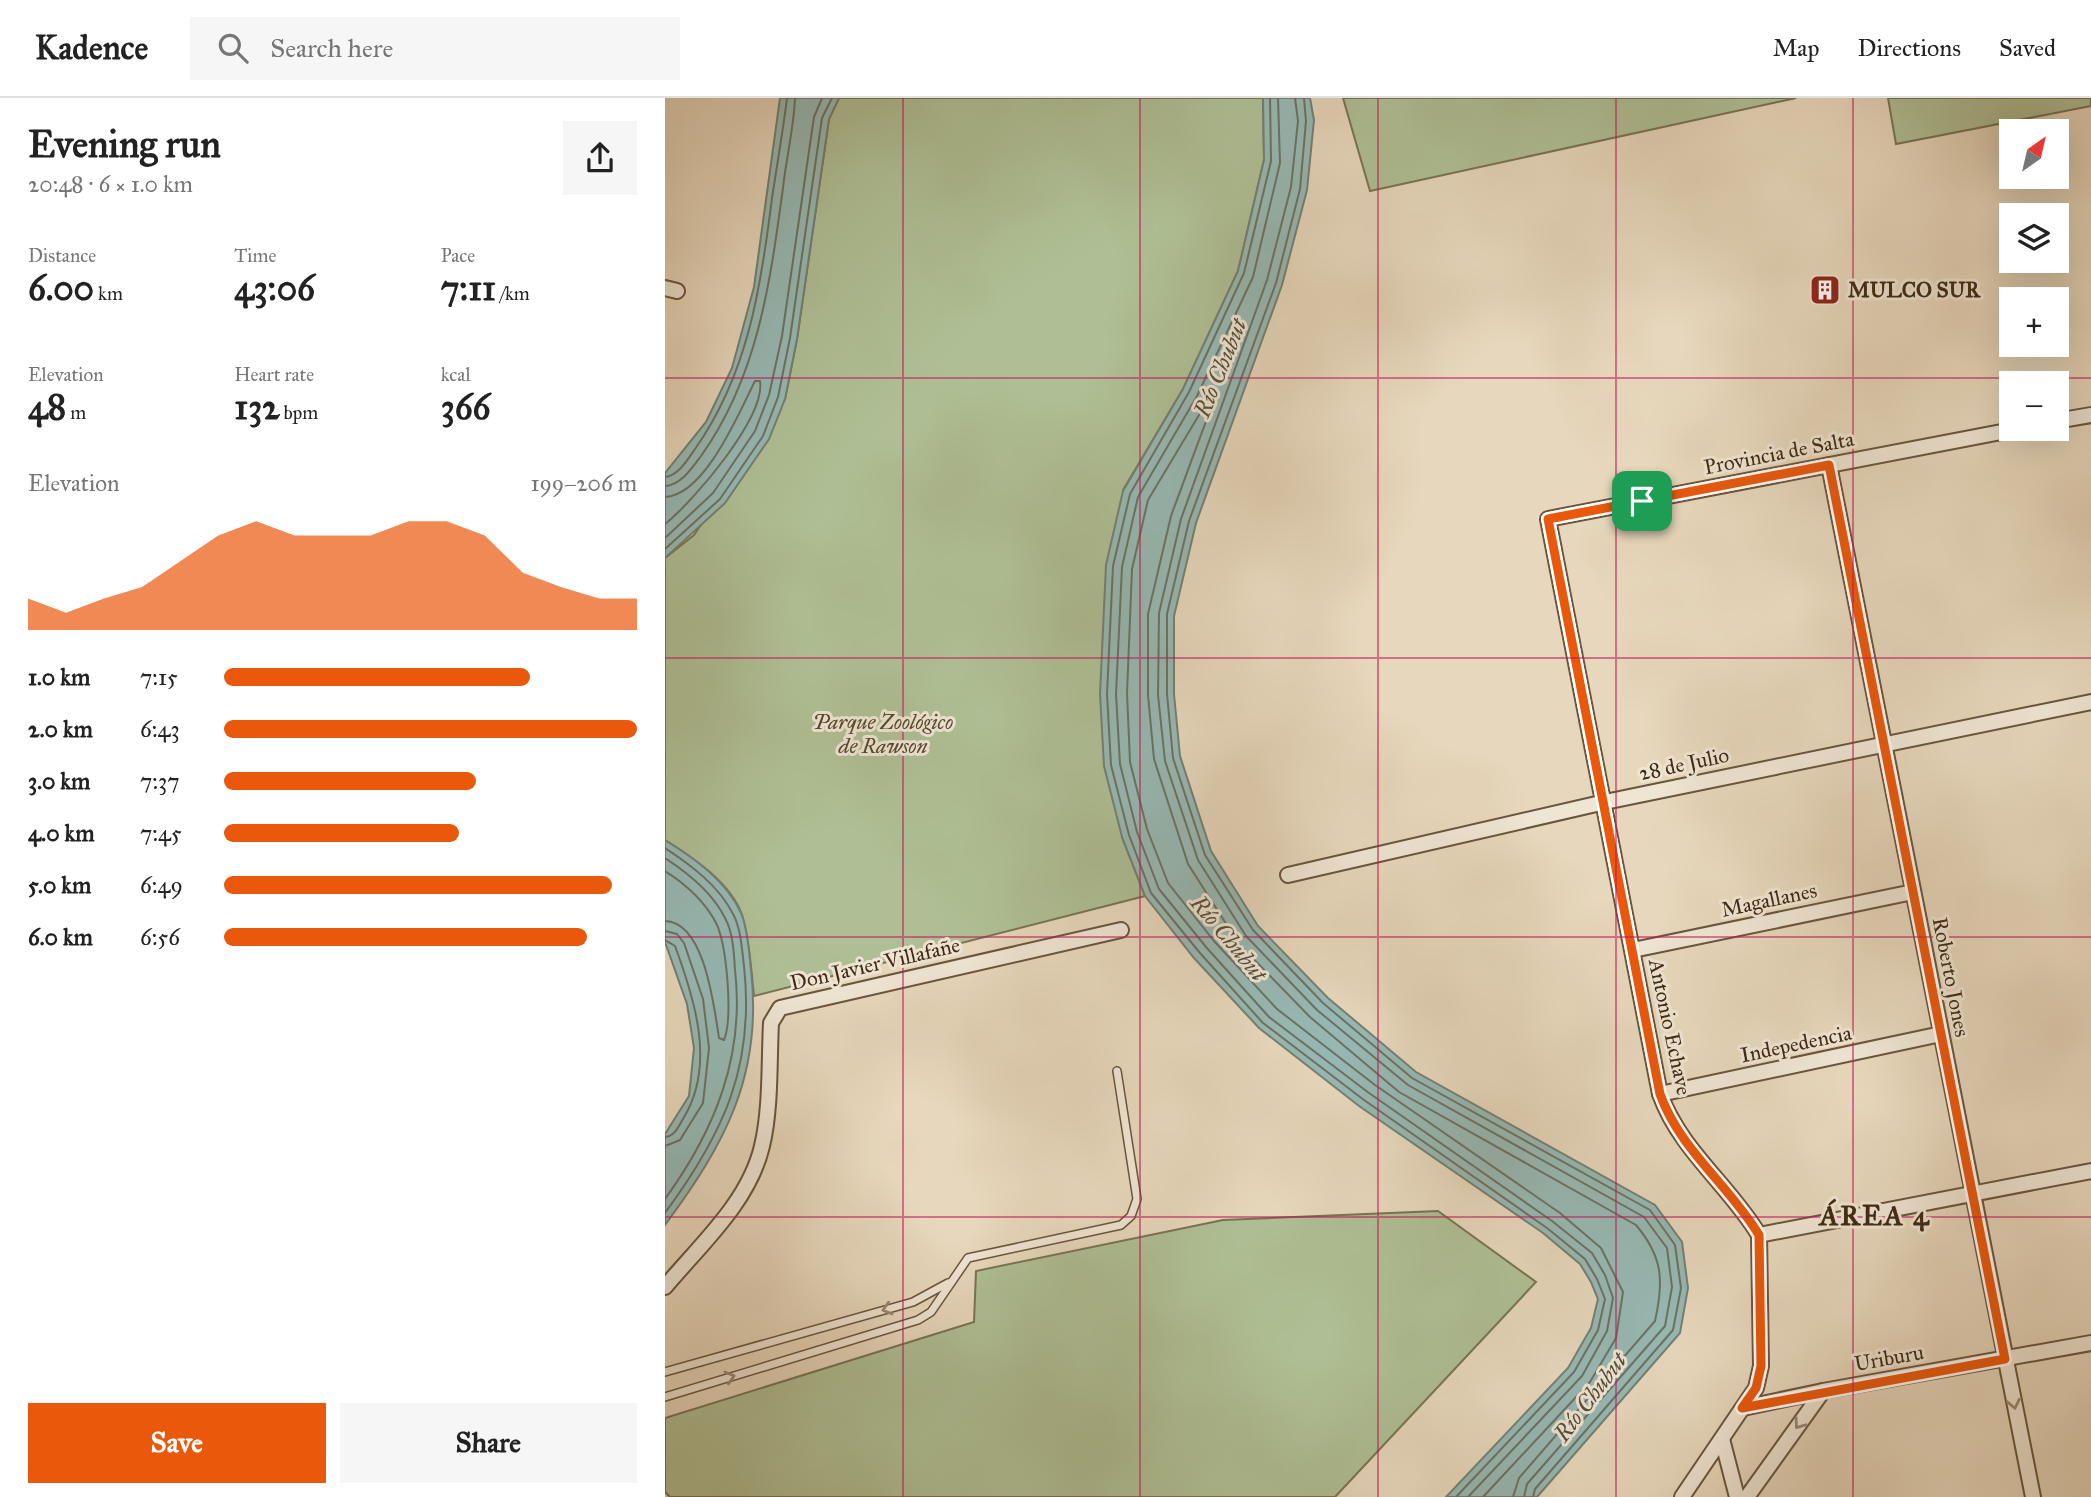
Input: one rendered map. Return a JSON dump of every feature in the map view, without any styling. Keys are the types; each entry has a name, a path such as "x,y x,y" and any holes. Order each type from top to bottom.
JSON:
{"street":[{"path":"2069,419 2091,415"},
{"name":"Provincia de Salta","path":"1548,519 1999,432"},
{"name":"Roberto Jones","path":"1829,465 2033,1497"},
{"name":"Antonio Echave","path":"1548,519 1660,1094 1677,1133 1749,1218 1759,1235"},
{"name":"28 de Julio","path":"1288,875 1605,802 2091,702"},
{"name":"Magallanes","path":"1633,950 1913,892"},
{"name":"Don Javier Villafañe","path":"665,1287 743,1194 755,1169 762,1145 771,1023 780,1008 1121,930"},
{"name":"Indepedencia","path":"1660,1094 1941,1034"},
{"path":"1682,1497 1756,1388 1761,1366 1759,1235 2091,1171"},
{"name":"Uriburu","path":"1742,1408 2091,1343"},
{"path":"1747,1497 1822,1391"},
{"path":"1721,1439 1737,1497"}],"lane":[{"path":"665,1397 918,1320 931,1312 968,1258 1121,1225 1131,1216 1137,1199 1117,1071"},
{"path":"665,1372 913,1302 949,1283"}],"green space":[{"name":"Parque Zoológico de Rawson","path":"839,98 1263,98 1264,160 1238,271 1183,389 1123,490 1122,837 1145,896 754,996 747,935 737,903 709,872 665,840 665,558 694,535 785,399 797,339 829,119"},
{"path":"1343,98 1796,98 1370,191"},
{"path":"1888,98 2091,98 2091,106 2024,119 1999,119 1999,124 1896,144"},
{"path":"1438,1211 1536,1282 1335,1497 670,1497 665,1492 665,1418 974,1322 976,1271 1223,1220"}],"water":[{"path":"780,98 839,98 829,119 797,339 785,399 769,439 725,503 665,558 665,473 706,422 732,368 754,287"},
{"name":"Río Chubut","path":"1263,98 1310,98 1314,120 1307,190 1282,285 1196,523 1174,616 1174,694 1180,756 1211,851 1258,926 1328,998 1416,1072 1655,1205 1682,1242 1688,1288 1680,1333 1537,1497 1446,1497 1568,1368 1591,1328 1598,1299 1591,1282 1580,1264 1543,1233 1359,1106 1259,1028 1194,958 1145,896 1122,837 1104,766 1100,694 1106,565 1123,491 1183,389 1238,271 1264,160"},
{"path":"665,840 698,862 718,880 735,901 748,941 753,1008 751,1043 735,1106 705,1166 665,1225 665,1134 689,1096 694,1048 687,1004 665,942"}],"place":[{"name":"MULCO SUR","path":"1825,290"}],"district":[{"name":"ÁREA 4","path":"1875,1215"}],"route":[{"path":"1829,465 2005,1359 1742,1408 1756,1388 1761,1366 1759,1235 1749,1218 1677,1133 1660,1094 1548,519 1642,501 1829,465"}]}
